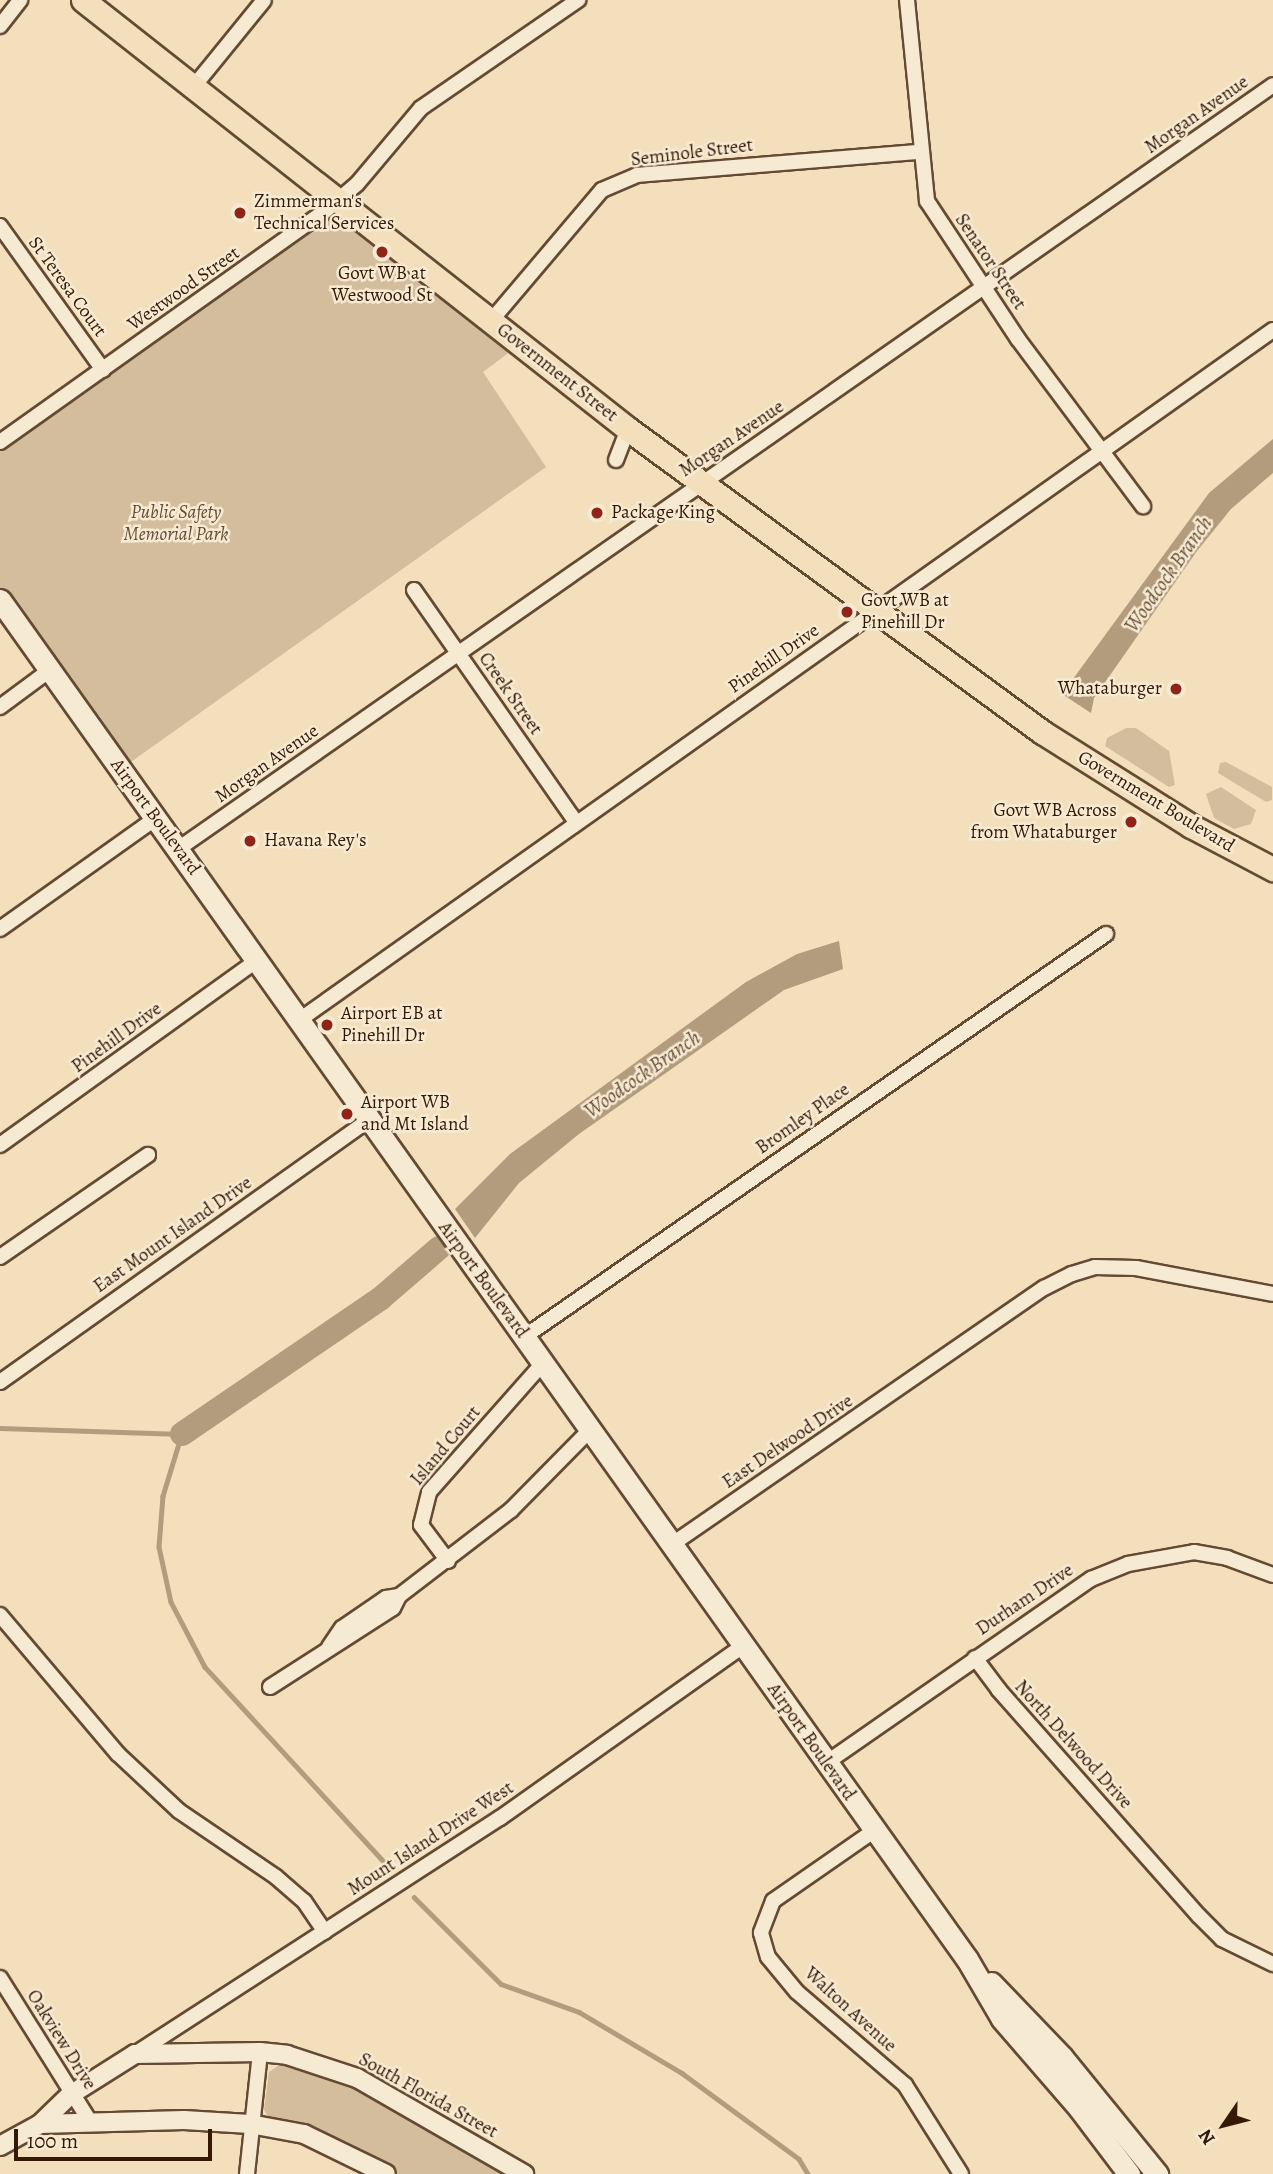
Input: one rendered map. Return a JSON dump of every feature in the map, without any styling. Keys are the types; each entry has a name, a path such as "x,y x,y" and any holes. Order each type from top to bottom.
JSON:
{"main road":[{"name":"Government Street","path":"83,0 195,85 628,429 878,609 1042,732"},
{"name":"Airport Boulevard","path":"0,600 967,1959 1002,2019 1079,2108 1129,2174"},
{"name":"Government Boulevard","path":"1042,732 1191,826 1273,869"},
{"name":"Airport Boulevard","path":"967,1959 1062,2057 1157,2174"}],"street":[{"path":"0,26 20,0"},
{"path":"195,85 264,0"},
{"name":"Westwood Street","path":"0,442 339,200 421,108 578,0"},
{"name":"Senator Street","path":"907,0 919,152 927,201 984,287 1143,506"},
{"name":"Morgan Avenue","path":"178,849 460,655 700,482 1273,85"},
{"name":"Seminole Street","path":"490,322 602,190 637,175 919,152"},
{"name":"St Teresa Court","path":"0,226 103,370"},
{"name":"Pinehill Drive","path":"298,1021 575,821 1273,330"},
{"path":"615,460 628,429"},
{"name":"Creek Street","path":"414,590 575,821"},
{"path":"0,707 50,670"},
{"path":"0,929 156,818"},
{"name":"Bromley Place","path":"524,1337 1106,933"},
{"name":"Pinehill Drive","path":"0,1145 256,961"},
{"name":"East Mount Island Drive","path":"0,1382 369,1120"},
{"path":"0,1256 148,1155"},
{"name":"East Delwood Drive","path":"671,1545 1044,1287 1095,1267 1136,1268 1273,1294"},
{"name":"Island Court","path":"448,1561 421,1525 429,1492 543,1363"},
{"path":"271,1686 329,1647 349,1640 393,1608 399,1596 511,1510 590,1430"},
{"name":"Durham Drive","path":"826,1763 1091,1579 1128,1564 1194,1552 1227,1558 1273,1575"},
{"path":"0,1615 118,1754 179,1811 276,1877 304,1901 325,1932"},
{"name":"Mount Island Drive West","path":"135,2054 500,1818 743,1646"},
{"name":"North Delwood Drive","path":"975,1658 1145,1856 1222,1939 1273,1964"},
{"name":"Walton Avenue","path":"875,1830 773,1900 761,1933 768,1957 796,1993 905,2085 961,2174"},
{"name":"Oakview Drive","path":"0,1978 70,2095 89,2120"},
{"path":"247,2174 250,2124 260,2052"},
{"name":"South Florida Street","path":"135,2054 260,2052 314,2063 357,2078 524,2174"},
{"path":"0,2146 40,2124 70,2095 135,2054"},
{"path":"40,2124 89,2120 250,2124 304,2134 386,2174"}],"green space":[{"name":"Public Safety Memorial Park","path":"339,200 519,345 483,372 546,467 121,769 0,600 0,442"},
{"path":"1126,728 1136,728 1169,751 1175,785 1169,787 1105,746 1107,738"},
{"path":"1226,762 1272,787 1272,800 1266,802 1218,773 1220,763"},
{"path":"1221,787 1256,810 1251,824 1234,829 1214,818 1206,794"},
{"path":"282,2063 360,2088 508,2174 397,2174 346,2144 270,2120 264,2110 269,2072"}],"water":[{"path":"1273,439 1273,473 1231,509 1197,551 1094,698 1091,713 1062,694 1209,493"},
{"path":"839,941 843,969 784,990 579,1134 519,1183 475,1238 455,1209 510,1154 746,982 797,954"}],"waterway":[{"name":"Woodcock Branch","path":"182,1434 380,1299 439,1248"},
{"path":"0,1428 182,1434 163,1496 159,1547 171,1602 205,1667 391,1869"},
{"path":"414,1897 501,1984 579,2012 682,2073 799,2159 808,2174"}],"place":[{"name":"Zimmerman's Technical Services","path":"240,213"},
{"name":"Govt WB at Westwood St","path":"382,252"},
{"name":"Package King","path":"597,513"},
{"name":"Govt WB at Pinehill Dr","path":"847,612"},
{"name":"Whataburger","path":"1176,689"},
{"name":"Govt WB Across from Whataburger","path":"1131,822"},
{"name":"Havana Rey's","path":"250,841"},
{"name":"Airport EB at Pinehill Dr","path":"327,1025"},
{"name":"Airport WB and Mt Island","path":"347,1114"}]}
